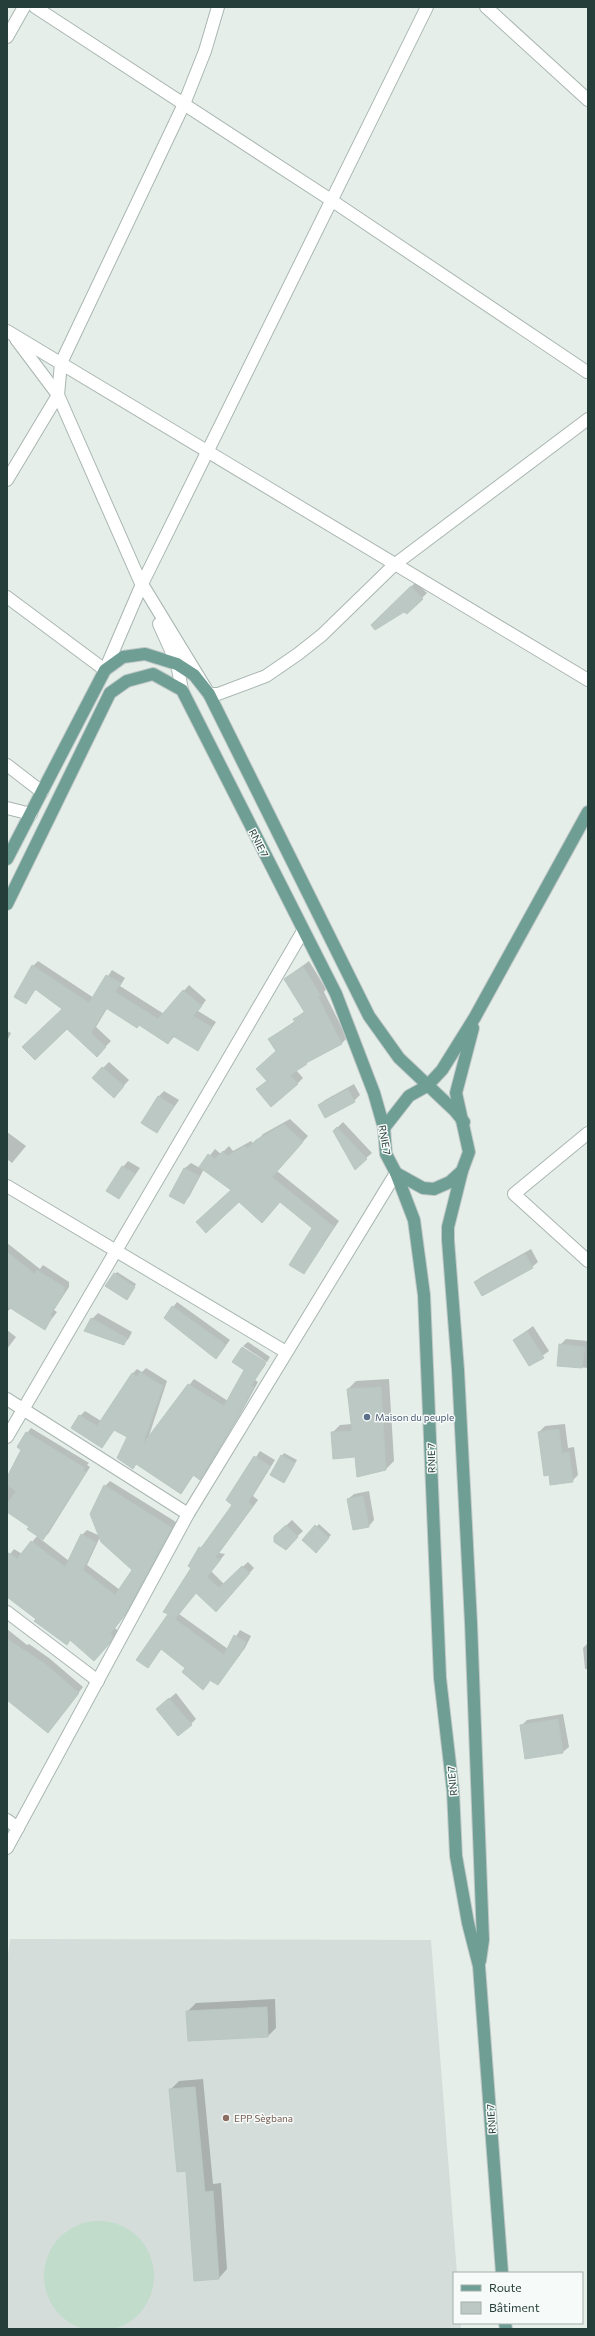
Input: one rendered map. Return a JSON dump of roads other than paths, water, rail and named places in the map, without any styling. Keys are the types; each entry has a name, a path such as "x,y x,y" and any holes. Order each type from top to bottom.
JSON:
{"main road":[{"path":"7,859 105,670 124,657 145,654 177,664 194,675 209,694 368,1016 399,1058 455,1111 464,1122"},
{"path":"7,904 110,693 127,681 153,674 182,690"},
{"name":"RNIE 7","path":"182,690 336,994 374,1093 384,1128 386,1154 396,1173 414,1220 424,1295 440,1678 453,1791 456,1856 468,1923 479,1966 502,2272"},
{"path":"384,1128 409,1096 427,1086 442,1070 475,1017 588,812"},
{"path":"396,1173 423,1188 434,1189 450,1182 462,1171 469,1152 464,1122 456,1093 475,1017"},
{"name":"RNIE 7","path":"462,1171 448,1227 448,1240 458,1370 471,1623 483,1940 479,1966"}],"street":[{"path":"7,37 24,7"},
{"path":"35,7 331,200 588,372"},
{"path":"7,480 58,395 61,363 184,104 205,51 218,7"},
{"path":"7,597 105,670 142,584 427,7"},
{"path":"486,7 588,100"},
{"path":"10,333 394,565 588,680"},
{"path":"10,333 58,395 177,664 182,690"},
{"path":"142,584 209,694 218,694 266,676 298,654 322,634 394,565 588,419"},
{"path":"7,764 42,792"},
{"path":"7,808 31,814"},
{"path":"7,1437 303,931"},
{"path":"588,1133 514,1194 588,1261"},
{"path":"7,1848 188,1514 396,1173"},
{"path":"7,1186 286,1352"},
{"path":"7,1399 25,1408 188,1514"},
{"path":"7,1612 98,1681"},
{"path":"7,1820 18,1828"}],"place":[{"name":"Maison du peuple","path":"367,1417"},
{"name":"EPP Sègbana","path":"226,2118"}]}
